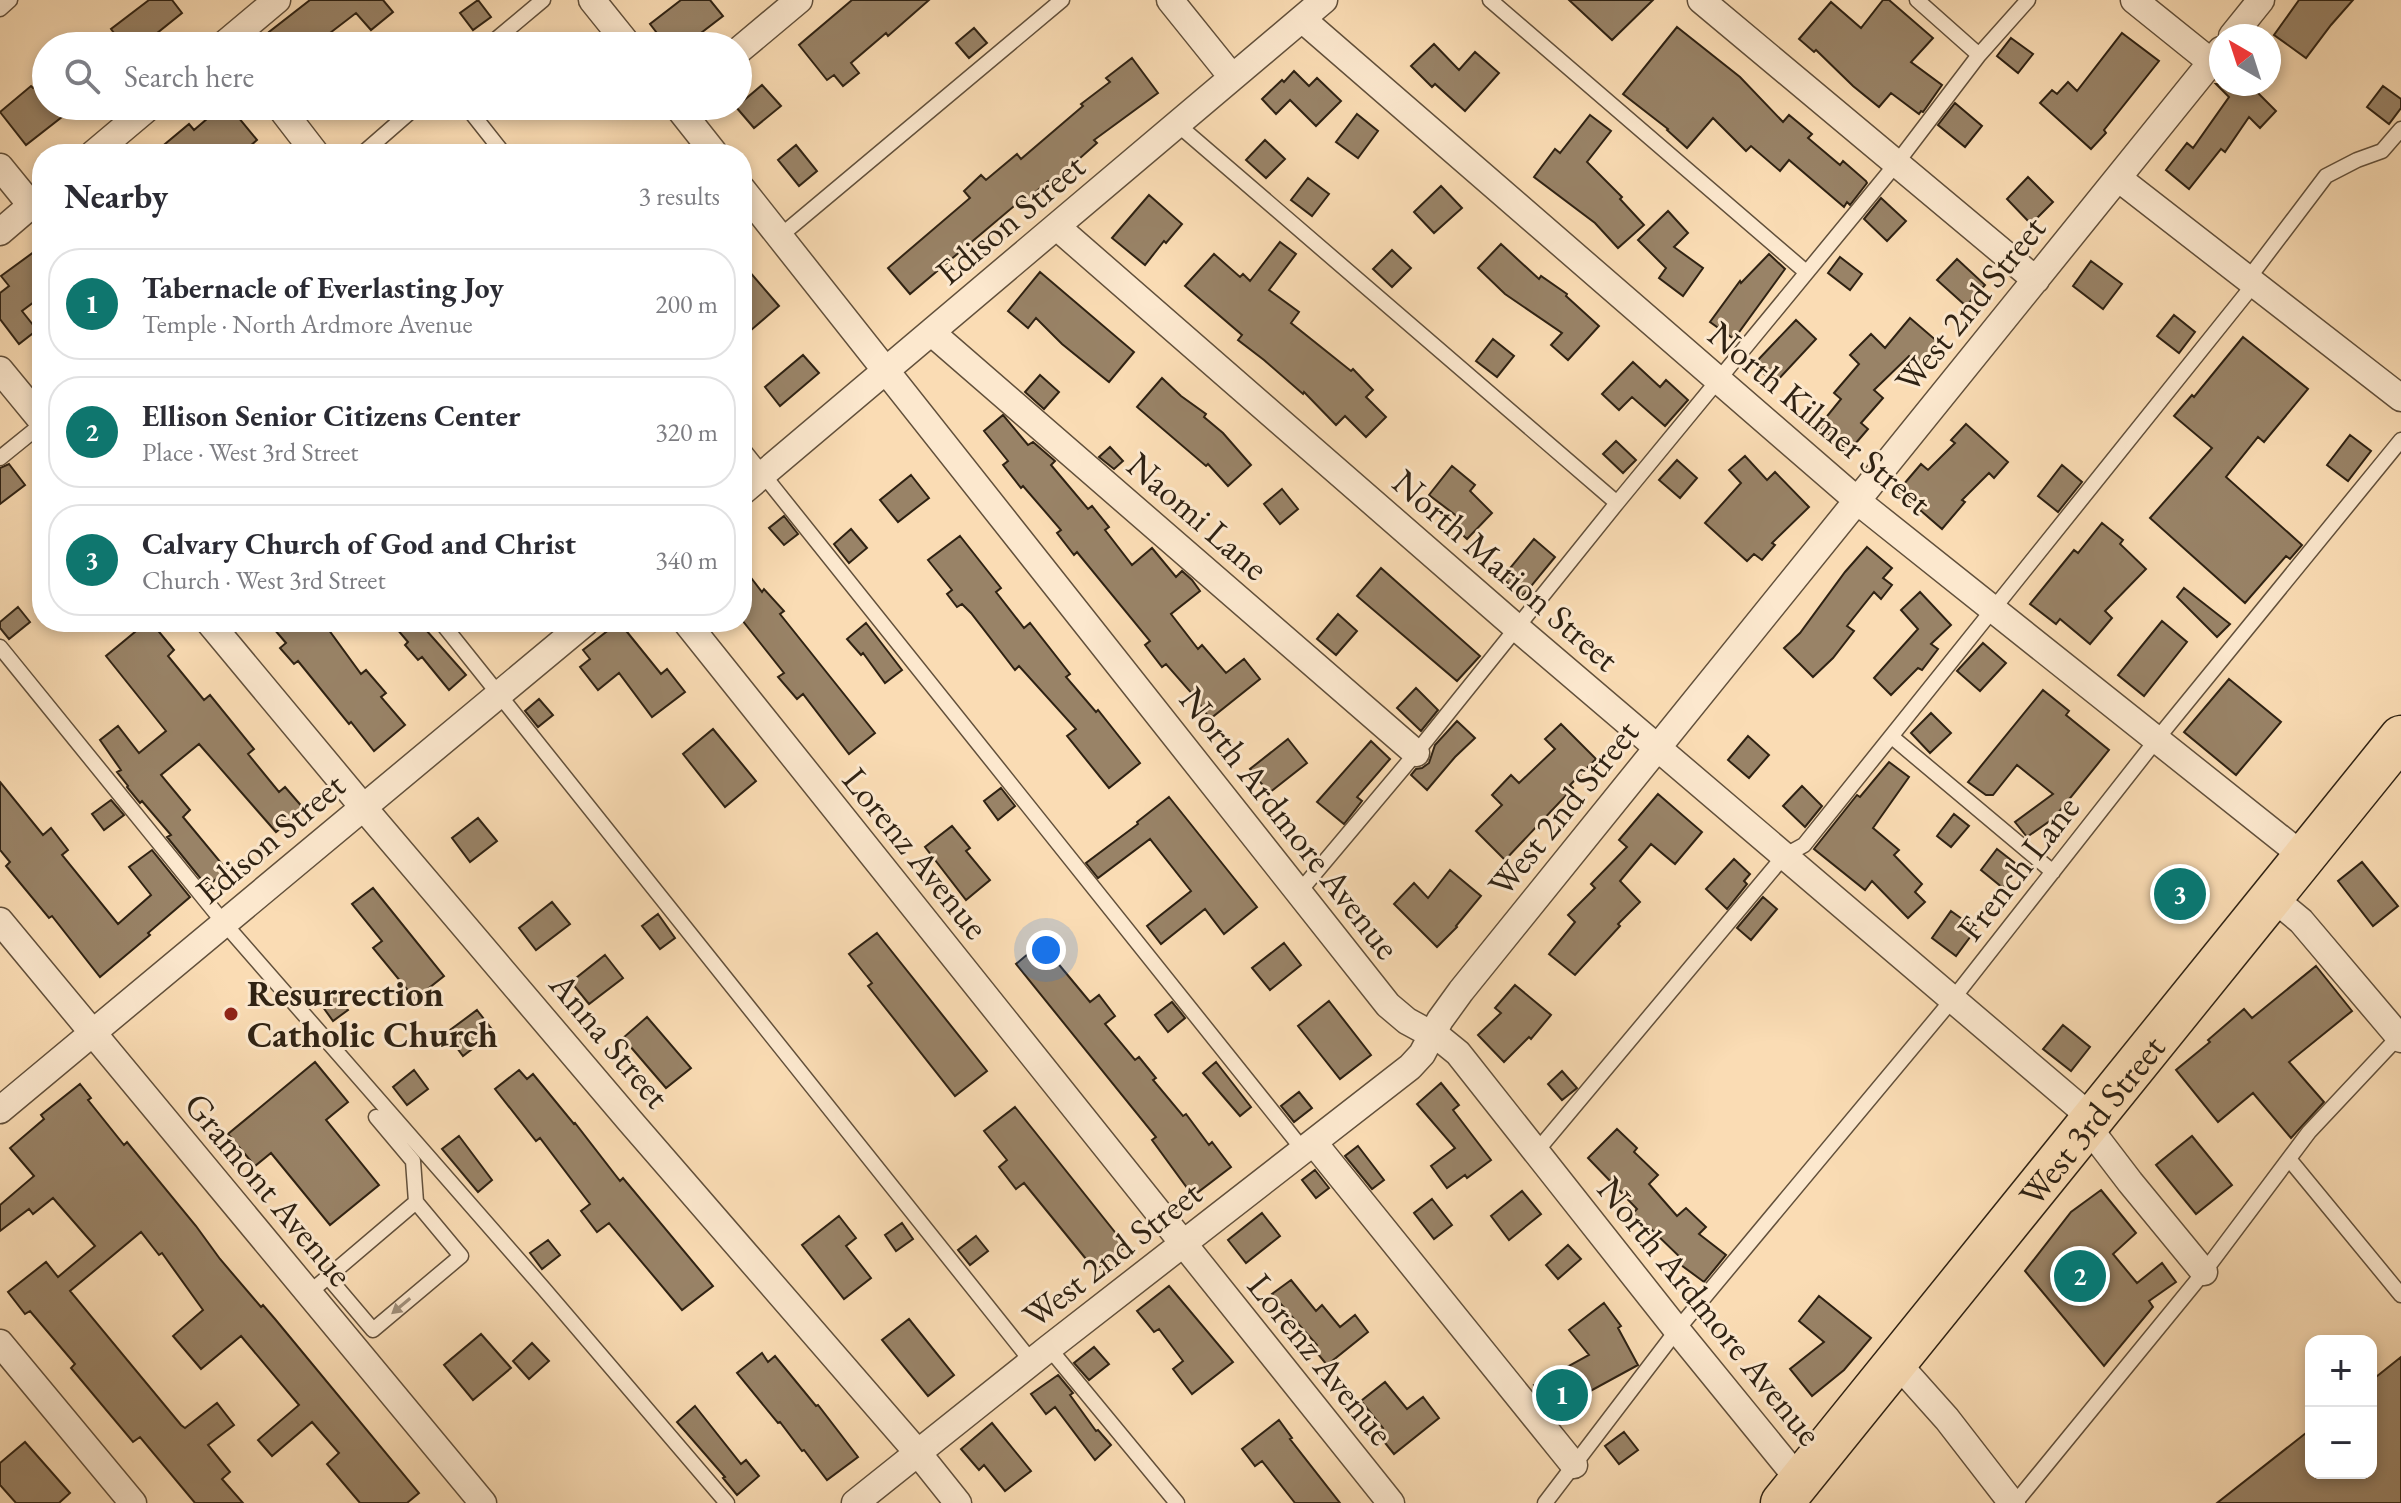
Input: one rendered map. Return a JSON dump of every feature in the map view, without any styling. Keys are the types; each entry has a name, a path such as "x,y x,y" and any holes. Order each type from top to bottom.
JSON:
{"main road":[{"name":"West 3rd Street","path":"1791,1492 2401,737"}],"street":[{"path":"241,32 277,0"},
{"path":"592,0 618,32"},
{"path":"752,39 799,0"},
{"path":"1170,0 1232,77"},
{"name":"Edison Street","path":"752,483 1324,0"},
{"path":"1701,0 2036,280"},
{"path":"2134,0 2209,51"},
{"path":"2242,24 2261,0"},
{"name":"North Kilmer Street","path":"1302,19 1858,500 2304,857"},
{"name":"West 2nd Street","path":"855,1503 1410,1067 1422,1054 1461,991 2209,65"},
{"path":"105,144 133,120"},
{"path":"290,120 308,144"},
{"path":"688,120 707,144"},
{"path":"0,167 32,196"},
{"path":"2118,178 2401,398"},
{"name":"North Ardmore Avenue","path":"752,202 1388,1005 1407,1021 1458,1053 1677,1330 1791,1492"},
{"path":"0,232 32,205"},
{"name":"North Marion Street","path":"1057,227 1517,628 1952,1000 2090,1123 2204,1272"},
{"name":"Naomi Lane","path":"932,333 1416,753"},
{"path":"0,370 32,410"},
{"name":"Anna Street","path":"217,632 958,1503"},
{"name":"Edison Street","path":"0,1110 574,632"},
{"name":"Lorenz Avenue","path":"694,632 1391,1503"},
{"path":"2272,897 2301,921 2401,1037"},
{"name":"Gramont Avenue","path":"0,921 94,1033 318,1285 483,1503"},
{"path":"1309,1147 1574,1465"},
{"path":"0,1343 133,1503"},
{"path":"1897,1363 1947,1419 2014,1503"}],"lane":[{"path":"0,9 10,0"},
{"path":"505,32 543,0"},
{"path":"779,237 1062,0"},
{"path":"1490,0 1806,272"},
{"path":"1917,0 1979,55"},
{"path":"1300,891 1896,164 1979,55 2028,0"},
{"path":"373,144 401,120"},
{"path":"477,120 496,144"},
{"path":"1177,124 1617,503"},
{"path":"1536,1152 1784,856 1804,845 1892,737 2251,282 2326,176 2382,151 2401,129"},
{"path":"0,458 32,431"},
{"name":"French Lane","path":"1545,1503 1677,1330 1952,1000 2157,739 2401,440"},
{"path":"752,460 1309,1147"},
{"path":"449,632 1040,1355 1177,1503"},
{"path":"0,647 224,923 727,1503"},
{"path":"1892,737 2053,872"},
{"path":"2014,1503 2204,1272 2309,1132 2401,1037"},
{"path":"376,1117 413,1161 416,1202 461,1256 373,1330 318,1285 416,1202"},
{"path":"2289,1159 2401,1295"}],"building":[{"path":"149,0 172,0 182,13 158,32 113,32 111,29"},
{"path":"310,0 383,0 393,12 371,30 356,13 331,32 269,32"},
{"path":"478,0 491,17 473,30 460,13"},
{"path":"681,0 710,0 723,16 702,32 656,32 650,24"},
{"path":"852,0 929,0 851,63 859,73 843,86 834,75 827,80 799,45"},
{"path":"1569,0 1653,0 1612,40"},
{"path":"1883,0 1889,0 1933,38 1911,62 1942,85 1919,114 1891,93 1879,107 1816,50 1814,52 1799,39 1831,2 1861,28"},
{"path":"2299,0 2353,0 2306,58 2281,40 2281,25"},
{"path":"1677,27 1740,77 1783,122 1789,115 1812,134 1808,138 1840,165 1843,161 1866,181 1850,205 1847,202 1844,207 1789,160 1780,171 1751,146 1746,151 1713,118 1687,148 1623,94"},
{"path":"974,28 987,43 969,58 956,43"},
{"path":"2122,33 2159,61 2091,149 2040,103 2052,90 2057,94 2068,82 2077,91"},
{"path":"2011,38 2033,54 2018,73 1997,56"},
{"path":"1434,44 1459,70 1475,52 1499,73 1465,111 1435,84 1432,87 1411,66"},
{"path":"1132,58 1158,93 1094,140 1097,143 1051,184 1048,181 1022,204 1020,201 910,294 888,268 970,198 964,191 981,175 986,180 1017,154 1021,159 1110,82 1106,78"},
{"path":"1294,71 1309,86 1317,78 1341,101 1316,126 1290,100 1276,114 1262,99"},
{"path":"762,85 781,106 754,128 747,120 752,120 752,93"},
{"path":"31,86 32,120 58,120 26,145 0,112"},
{"path":"2383,86 2401,99 2401,108 2389,124 2367,107"},
{"path":"2261,96 2276,111 2260,128 2249,117 2225,152 2221,149 2189,189 2166,170 2187,143 2193,148 2229,97"},
{"path":"1955,103 1982,126 1965,147 1938,125"},
{"path":"1357,114 1378,131 1358,158 1336,142"},
{"path":"1590,115 1611,131 1587,162 1622,197 1620,199 1644,225 1618,248 1595,223 1534,177 1555,149 1560,153"},
{"path":"206,120 241,120 257,140 252,144 165,144 189,124 194,130"},
{"path":"1265,140 1285,159 1266,178 1246,160"},
{"path":"796,145 817,171 799,186 778,160"},
{"path":"2028,177 2053,202 2031,224 2007,199"},
{"path":"1308,178 1329,194 1312,216 1291,200"},
{"path":"1441,186 1462,208 1434,233 1414,212"},
{"path":"1149,195 1182,224 1145,265 1112,238"},
{"path":"1881,198 1906,221 1887,241 1864,219"},
{"path":"1668,211 1688,233 1674,247 1703,268 1683,296 1659,278 1666,268 1638,240"},
{"path":"1280,242 1296,254 1269,290 1299,312 1291,323 1351,371 1353,369 1373,390 1366,397 1386,417 1366,437 1345,416 1336,425 1304,392 1238,340 1242,335 1185,286 1214,254 1240,277 1243,274 1250,281"},
{"path":"1501,244 1539,279 1541,276 1567,294 1599,326 1568,360 1551,345 1562,333 1505,294 1478,268"},
{"path":"1392,250 1411,268 1392,287 1373,269"},
{"path":"32,253 32,304 22,311 32,324 32,334 19,344 0,319 0,293 9,286 1,276"},
{"path":"1769,254 1785,269 1734,339 1710,322 1740,281"},
{"path":"1840,257 1862,274 1850,290 1828,273"},
{"path":"1957,259 1985,285 1966,306 1937,280"},
{"path":"2091,261 2122,284 2103,309 2073,286"},
{"path":"1040,272 1134,352 1109,382 1062,344 1036,318 1028,328 1008,311"},
{"path":"752,275 779,306 752,329"},
{"path":"2174,315 2195,332 2179,353 2157,336"},
{"path":"1910,318 1938,342 1919,364 1909,356 1874,390 1883,398 1861,423 1868,429 1849,451 1819,426 1841,399 1834,393 1859,364 1850,355 1871,334 1885,348"},
{"path":"1796,320 1816,339 1775,383 1757,368 1757,361"},
{"path":"2243,337 2308,389 2264,442 2258,437 2226,477 2302,545 2290,559 2286,556 2245,603 2150,518 2212,448 2174,416 2192,395 2194,397"},
{"path":"1493,339 1514,356 1497,377 1476,361"},
{"path":"803,355 819,373 780,406 765,387"},
{"path":"1633,362 1660,387 1666,380 1688,400 1665,426 1632,397 1619,410 1602,394"},
{"path":"1040,375 1059,392 1044,409 1025,392"},
{"path":"1162,378 1206,414 1204,417 1251,465 1228,486 1208,464 1206,466 1137,407"},
{"path":"1003,415 1028,445 1033,442 1055,461 1051,465 1088,509 1092,506 1109,527 1105,530 1132,565 1152,548 1176,577 1182,571 1192,580 1200,591 1171,614 1198,649 1202,645 1226,673 1244,659 1260,679 1210,719 1166,664 1162,667 1145,645 1150,641 1077,552 1074,555 1057,533 1061,530 1003,465 1008,461 984,431"},
{"path":"1966,424 2008,462 1994,478 1989,473 1962,500 1965,502 1942,529 1898,491 1921,464 1928,470 1955,443 1951,440"},
{"path":"2350,435 2371,451 2348,481 2327,465"},
{"path":"1616,441 1636,460 1623,473 1603,454"},
{"path":"1110,447 1123,461 1114,469 1099,457"},
{"path":"1745,456 1767,480 1775,472 1809,507 1772,543 1775,545 1762,560 1754,554 1747,561 1705,523 1741,483 1729,470"},
{"path":"1677,460 1697,478 1680,498 1659,480"},
{"path":"9,464 25,485 0,504 0,468"},
{"path":"2062,465 2082,482 2058,512 2038,496"},
{"path":"1452,466 1475,485 1470,491 1492,513 1467,539 1451,524 1458,517 1429,495"},
{"path":"911,475 929,498 898,522 880,500"},
{"path":"1282,489 1298,509 1280,524 1264,504"},
{"path":"784,516 798,534 784,545 769,528"},
{"path":"2102,523 2123,540 2120,544 2146,569 2105,611 2112,618 2090,644 2060,619 2056,624 2030,604 2074,550 2078,553"},
{"path":"851,529 867,548 849,563 834,544"},
{"path":"960,536 1001,588 996,592 1024,628 1030,623 1070,674 1066,677 1096,712 1098,710 1140,763 1109,788 1067,736 1076,729 1019,666 1015,670 971,613 962,604 957,607 947,594 952,590 928,560"},
{"path":"1534,539 1555,557 1523,596 1502,578"},
{"path":"1867,547 1892,568 1883,578 1892,585 1881,599 1874,592 1847,626 1854,631 1813,677 1784,648 1800,633"},
{"path":"1381,568 1480,656 1457,681 1357,596"},
{"path":"752,579 784,611 780,614 875,733 849,754 803,694 797,699 778,677 784,673 752,632"},
{"path":"2184,588 2230,624 2217,637 2177,597"},
{"path":"1920,592 1951,625 1931,644 1938,649 1922,670 1918,668 1891,695 1874,678 1918,629 1901,610"},
{"path":"18,607 30,622 9,639 0,628 0,622"},
{"path":"1338,614 1357,631 1336,655 1317,639"},
{"path":"2162,621 2187,642 2144,696 2118,675"},
{"path":"866,623 902,670 885,683 863,653 861,655 847,639"},
{"path":"135,632 159,632 174,650 168,656 204,700 210,695 254,749 248,754 279,792 285,787 304,809 276,832 199,744 161,775 190,810 183,817 227,870 210,884 208,881 205,884 167,837 171,835 127,787 117,772 121,770 100,740 118,726 139,753 166,731 106,656"},
{"path":"277,632 330,632 361,674 366,670 386,693 381,697 405,725 374,751 298,661 294,664 280,648 286,643"},
{"path":"400,632 428,632 466,675 449,690 422,657 418,660 405,645 408,642"},
{"path":"606,632 627,632 661,674 667,669 685,692 652,717 619,673 598,690 580,667 590,659 583,650"},
{"path":"1983,643 2006,663 1980,691 1957,671"},
{"path":"2229,679 2281,722 2236,775 2184,732"},
{"path":"1416,688 1438,710 1421,731 1397,708"},
{"path":"2043,690 2069,711 2066,715 2109,750 2054,818 2027,837 2015,822 2053,794 2017,765 1993,795 1986,795 1968,782"},
{"path":"539,699 553,715 538,727 525,711"},
{"path":"1931,713 1951,733 1930,753 1911,733"},
{"path":"1457,721 1475,738 1427,790 1411,775 1429,763 1435,745"},
{"path":"1561,724 1596,759 1505,860 1476,831 1502,805 1492,795 1511,775 1519,783 1555,749 1545,739"},
{"path":"713,729 756,781 725,807 683,754"},
{"path":"1748,736 1769,755 1749,778 1728,760"},
{"path":"1288,739 1307,763 1269,793 1250,769"},
{"path":"1371,741 1390,759 1357,797 1362,801 1344,824 1317,802"},
{"path":"1889,762 1909,777 1873,828 1899,850 1894,855 1922,884 1915,892 1925,902 1908,918 1872,881 1865,890 1814,849 1857,795 1860,797"},
{"path":"0,782 43,835 51,828 68,850 62,855 118,924 151,895 129,867 152,850 190,897 100,977 52,916 49,918 6,866 10,862 0,850"},
{"path":"1802,786 1822,806 1805,827 1783,806"},
{"path":"1001,788 1015,806 998,820 984,801"},
{"path":"1658,794 1702,832 1675,864 1651,844 1620,881 1640,902 1575,975 1549,954 1575,922 1568,915 1595,888 1591,884 1627,847 1619,840"},
{"path":"1169,797 1257,907 1224,934 1205,909 1161,944 1147,926 1191,891 1150,839 1098,878 1086,863"},
{"path":"111,800 124,815 104,830 92,814"},
{"path":"1954,814 1969,826 1951,847 1937,836"},
{"path":"478,818 497,841 470,862 452,838"},
{"path":"952,826 970,848 966,851 990,880 966,900 925,847"},
{"path":"1997,849 2020,867 2003,888 1981,870"},
{"path":"1734,859 1750,874 1744,881 1747,884 1727,909 1706,889"},
{"path":"2362,862 2398,906 2373,926 2338,881"},
{"path":"1450,870 1481,896 1437,947 1394,904 1414,883 1428,898"},
{"path":"373,888 444,976 415,999 373,948 382,941 352,904"},
{"path":"1763,897 1777,909 1751,940 1737,928"},
{"path":"552,902 570,924 536,950 519,928"},
{"path":"1951,911 1976,929 1956,956 1932,938"},
{"path":"658,914 675,938 660,949 642,926"},
{"path":"877,933 987,1071 955,1096 868,986 872,983 849,954"},
{"path":"1041,943 1090,1002 1099,995 1115,1016 1105,1024 1135,1060 1139,1057 1156,1078 1153,1080 1183,1116 1186,1114 1209,1145 1212,1142 1231,1167 1193,1196 1152,1140 1156,1137 1016,964"},
{"path":"1284,943 1301,965 1270,990 1252,968"},
{"path":"605,955 623,978 589,1004 571,982"},
{"path":"2316,966 2352,1011 2289,1062 2324,1102 2291,1138 2253,1093 2218,1122 2176,1070 2244,1009 2252,1018"},
{"path":"1515,985 1551,1015 1531,1039 1529,1037 1504,1062 1478,1035 1501,1013 1495,1008"},
{"path":"335,992 348,1010 333,1021 320,1003"},
{"path":"1329,1001 1371,1055 1340,1079 1298,1026"},
{"path":"1172,1002 1185,1018 1168,1032 1155,1015"},
{"path":"477,1010 494,1032 463,1056 446,1033"},
{"path":"647,1017 691,1068 666,1088 623,1038"},
{"path":"2063,1025 2090,1047 2071,1071 2043,1049"},
{"path":"315,1062 348,1102 326,1120 379,1185 330,1225 271,1153 255,1166 228,1134"},
{"path":"1216,1062 1251,1107 1240,1116 1203,1073"},
{"path":"414,1070 428,1089 407,1105 393,1087"},
{"path":"519,1070 527,1079 533,1074 620,1181 623,1178 713,1286 682,1310 609,1223 597,1232 581,1211 590,1204 540,1138 536,1141 495,1089"},
{"path":"1562,1071 1577,1088 1562,1100 1548,1084"},
{"path":"1441,1083 1459,1105 1453,1110 1491,1160 1447,1188 1431,1166 1455,1148 1417,1104"},
{"path":"80,1084 91,1098 88,1100 124,1145 127,1142 220,1259 275,1319 419,1493 407,1503 360,1503 327,1464 339,1453 312,1422 272,1456 258,1440 299,1405 241,1336 201,1369 173,1336 203,1310 162,1253 159,1255 141,1232 70,1291 181,1425 185,1428 217,1403 234,1425 208,1445 230,1472 222,1479 243,1503 195,1503 140,1437 133,1442 71,1368 75,1364 30,1311 25,1314 8,1292 46,1262 58,1277 95,1246 53,1198 33,1214 29,1209 0,1231 0,1205 34,1176 10,1148 44,1119 41,1115"},
{"path":"1299,1092 1312,1108 1294,1122 1281,1106"},
{"path":"1015,1107 1126,1246 1095,1270 1024,1183 1016,1189 999,1167 1007,1160 984,1131"},
{"path":"1617,1129 1637,1148 1634,1152 1658,1175 1649,1184 1677,1216 1686,1208 1706,1227 1699,1234 1726,1255 1704,1282 1681,1265 1684,1261 1652,1230 1650,1233 1633,1213 1637,1209 1588,1158"},
{"path":"459,1136 492,1180 478,1192 442,1149"},
{"path":"2192,1136 2232,1185 2196,1214 2156,1165"},
{"path":"1358,1146 1384,1180 1372,1189 1345,1156"},
{"path":"1315,1170 1329,1188 1316,1198 1302,1180"},
{"path":"2101,1190 2136,1233 2113,1254 2137,1283 2162,1263 2176,1282 2149,1301 2153,1307 2104,1366 2025,1271 2071,1212"},
{"path":"1522,1191 1541,1214 1509,1240 1491,1216"},
{"path":"1432,1199 1452,1225 1434,1239 1414,1213"},
{"path":"1262,1213 1280,1236 1246,1263 1228,1240"},
{"path":"839,1216 856,1238 846,1246 871,1278 844,1299 802,1245"},
{"path":"902,1223 913,1239 896,1251 885,1235"},
{"path":"976,1236 988,1251 970,1265 958,1250"},
{"path":"548,1240 560,1255 542,1269 530,1253"},
{"path":"1568,1245 1581,1259 1558,1279 1546,1265"},
{"path":"1291,1280 1316,1311 1322,1305 1340,1327 1355,1315 1368,1332 1327,1365 1313,1348 1317,1345 1272,1294"},
{"path":"1169,1286 1233,1362 1192,1394 1173,1369 1183,1361 1159,1329 1154,1332 1137,1311"},
{"path":"1819,1296 1871,1338 1844,1370 1812,1396 1790,1369 1824,1342 1799,1321"},
{"path":"1604,1303 1621,1326 1618,1328 1638,1365 1552,1412 1534,1385 1589,1355 1569,1330"},
{"path":"909,1319 954,1375 928,1396 882,1340"},
{"path":"481,1334 511,1368 473,1400 444,1365"},
{"path":"532,1343 549,1361 529,1379 513,1361"},
{"path":"1094,1347 1109,1364 1089,1380 1074,1363"},
{"path":"762,1353 768,1362 775,1356 858,1457 827,1480 737,1373"},
{"path":"2401,1357 2401,1503 2217,1503 2305,1434 2305,1479 2377,1479 2377,1376"},
{"path":"1058,1375 1096,1431 1111,1445 1095,1460 1055,1407 1046,1414 1031,1394"},
{"path":"1385,1382 1407,1409 1423,1397 1439,1418 1394,1454 1377,1433 1383,1428 1361,1401"},
{"path":"695,1406 741,1464 746,1460 759,1476 737,1495 677,1422"},
{"path":"1279,1420 1340,1503 1295,1503 1262,1461 1255,1466 1242,1449"},
{"path":"992,1423 1031,1471 1005,1491 984,1465 979,1470 961,1449"},
{"path":"1624,1432 1638,1450 1619,1464 1605,1446"},
{"path":"25,1442 70,1493 59,1503 16,1503 0,1485 0,1463"}],"place":[{"name":"Calvary Church of God and Christ","path":"2180,894"},
{"name":"Resurrection Catholic Church","path":"231,1014"},
{"name":"Ellison Senior Citizens Center","path":"2080,1276"},
{"name":"Tabernacle of Everlasting Joy","path":"1562,1395"}]}
